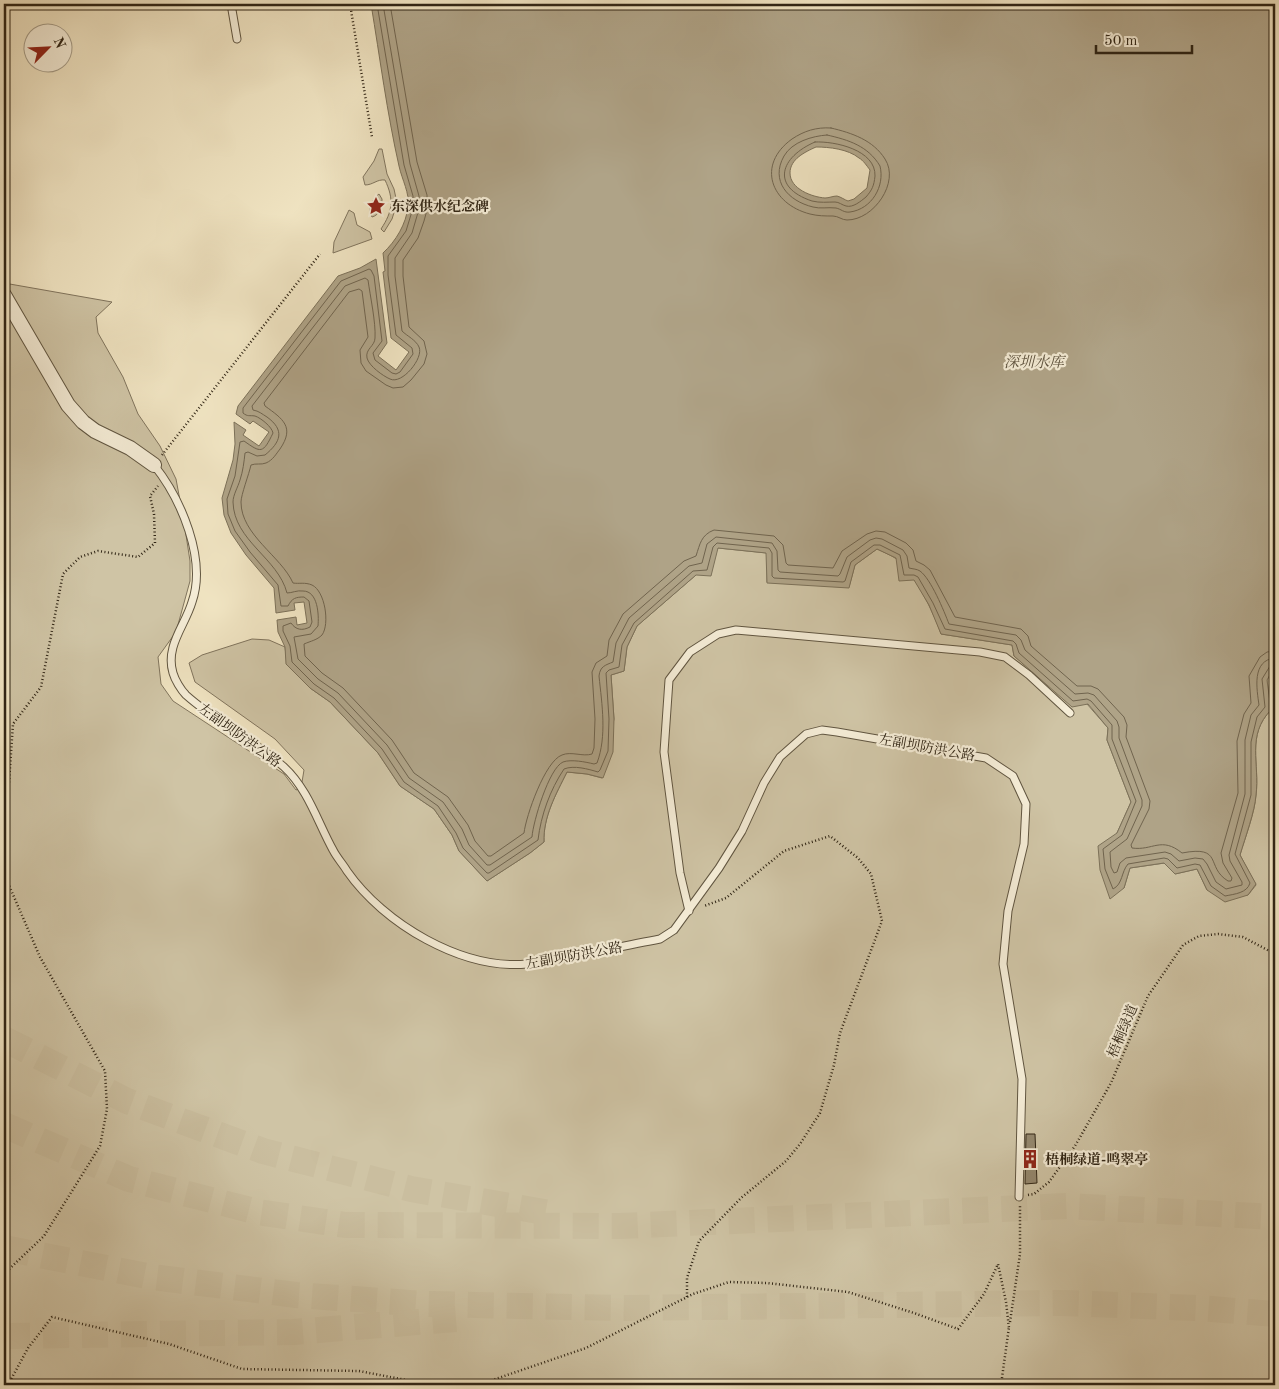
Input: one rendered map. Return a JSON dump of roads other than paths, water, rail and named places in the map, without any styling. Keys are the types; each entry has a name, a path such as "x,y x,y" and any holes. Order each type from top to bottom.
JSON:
{"street":[{"name":"左副坝防洪公路","path":"4,295 68,405 83,422 95,431 130,448 154,465"}],"lane":[{"path":"231,4 237,38"},
{"name":"左副坝防洪公路","path":"154,465 172,492 188,530 197,566 192,602 174,640 171,658 173,674 184,693 285,767 300,785 334,852 354,882 388,914 422,938 462,954 479,960 511,965 528,964 660,939 674,930 720,868 764,783 780,758 806,734 822,730 986,758 1013,776 1026,804 1024,844 1008,911 1003,964 1022,1078 1020,1197"},
{"path":"689,911 680,873 664,752 669,680 690,652 718,634 736,630 980,652 1005,657 1029,675 1070,713"}],"water":[{"name":"深圳水库","path":"371,4 1275,4 1275,666 1267,680 1271,710 1263,720 1256,740 1257,783 1255,801 1240,855 1256,884 1248,895 1225,902 1207,890 1197,869 1175,874 1164,863 1130,868 1124,888 1110,899 1100,870 1098,846 1117,833 1131,802 1107,740 1108,728 1088,704 1072,707 1014,656 1012,645 941,634 929,605 914,580 899,581 896,558 877,549 855,565 849,588 767,583 766,553 718,548 711,576 696,575 637,626 627,647 624,671 611,675 614,719 613,752 603,778 567,772 548,815 544,842 487,881 459,851 452,835 434,809 400,786 378,753 330,702 310,688 286,664 285,647 278,632 277,620 296,617 297,625 307,623 304,602 294,603 295,610 276,613 274,588 246,555 231,533 224,515 222,498 233,460 235,444 234,422 246,430 243,435 259,446 269,432 253,421 250,424 236,414 238,406 338,276 360,268 376,259 387,343 378,356 396,370 409,352 391,338 383,272 385,271 383,253 396,238 403,226 408,202 391,126","holes":["816,147 844,151 862,160 870,170 867,188 854,199 848,201 837,196 825,198 814,196 798,188 791,179 791,168 795,160"]}],"tunnel":[{"path":"4,1039 127,1101 263,1151 411,1189 550,1213"},
{"path":"4,1125 129,1179 258,1212 345,1225 620,1226 1067,1206 1275,1217"},
{"path":"4,1248 152,1277 296,1295 425,1304 624,1308 1062,1303 1198,1308 1275,1314"},
{"path":"4,1336 293,1332 456,1319"}],"place":[{"name":"东深供水纪念碑","path":"376,206"},
{"name":"梧桐绿道-鸣翠亭","path":"1030,1159"}]}
